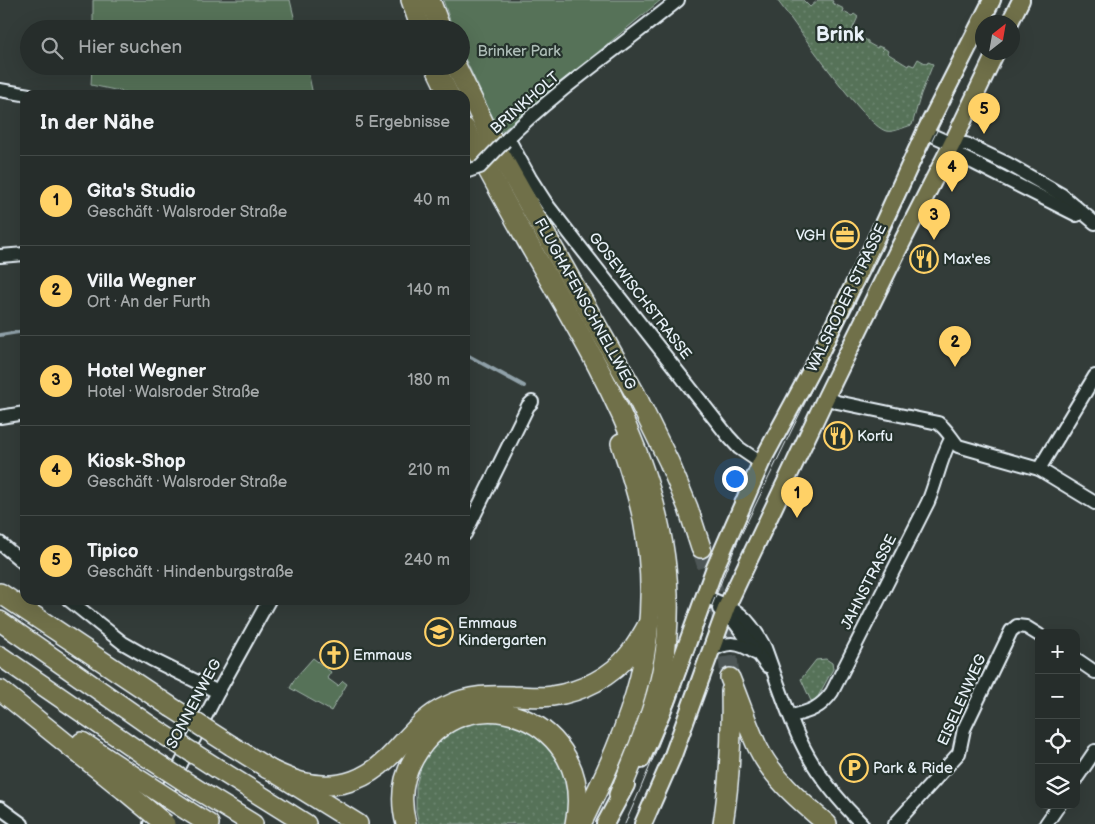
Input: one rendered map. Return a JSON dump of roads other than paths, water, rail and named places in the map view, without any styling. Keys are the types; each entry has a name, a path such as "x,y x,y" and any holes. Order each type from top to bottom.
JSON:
{"highway":[{"path":"411,0 418,20"},
{"path":"430,0 438,20"},
{"path":"440,75 447,90"},
{"name":"FLUGHAFENSCHNELLWEG","path":"460,75 467,90"},
{"name":"FLUGHAFENSCHNELLWEG","path":"470,96 490,138 636,395 670,462 701,548"},
{"name":"FLUGHAFENSCHNELLWEG","path":"470,137 513,218 573,320 618,407 642,465 655,506 667,563 669,602 663,667 656,698 619,795"},
{"path":"581,824 630,714 644,663 650,621 650,575 643,520 618,433 618,407"},
{"path":"0,592 171,707 358,824"},
{"path":"0,621 150,725 306,824"},
{"path":"266,768 300,782 321,786 358,780 372,773 428,717 466,698 484,695 550,696 570,692 605,676 630,653 650,621"},
{"path":"0,656 144,755 253,824"},
{"path":"722,824 730,768 732,734 730,678 758,747 769,766 782,783 827,824"},
{"path":"0,689 128,782 188,811 209,824"},
{"path":"406,824 403,808 404,779 418,751 428,738 453,720 471,714 487,712 505,713 523,718 537,725 551,736 562,749 575,778 578,792 575,824"},
{"path":"128,782 166,824"}],"main road":[{"name":"WALSRODER STRASSE","path":"605,824 651,739 704,596 728,536 761,463 815,362 872,248 925,132 992,0"},
{"path":"1013,15 1020,0"},
{"name":"WALSRODER STRASSE","path":"643,824 685,724 726,609 826,397 992,60"}],"street":[{"name":"BRINKHOLT","path":"470,170 480,167 506,139 576,80 678,0"},
{"path":"0,90 20,93"},
{"path":"925,132 952,144 966,144 1039,182 1062,195 1093,222"},
{"name":"GOSEWISCHSTRASSE","path":"506,139 548,206 728,436 739,448 761,463"},
{"path":"0,256 20,254"},
{"path":"1039,469 1095,376"},
{"path":"826,397 837,402 938,423 944,427 958,446 1039,469 1095,503"},
{"path":"470,524 528,406 532,402"},
{"path":"0,417 20,414"},
{"name":"JAHNSTRASSE","path":"791,716 816,709 827,700 832,692 928,502 944,450 951,439"},
{"path":"0,544 20,560"},
{"path":"704,596 746,618 758,634 799,738 817,771 832,792 862,824"},
{"path":"75,605 123,643 150,659 218,692"},
{"name":"SONNENWEG","path":"150,824 218,692 266,605"},
{"path":"726,609 778,682"},
{"name":"EISELENWEG","path":"895,824 959,753 964,730 1011,631 1017,626 1026,627 1035,633"},
{"path":"711,650 727,644 739,644 761,658"},
{"path":"1080,663 1095,672"},
{"path":"1080,773 1095,750"},
{"path":"0,808 22,824"},
{"path":"1046,824 1056,809"}],"waterway":[{"path":"0,335 20,332"},
{"path":"470,357 524,386"}],"tunnel":[{"path":"701,548 720,612 730,678"}],"tram line":[{"path":"994,15 1002,0"},
{"path":"625,824 655,754 737,543 975,52"}],"place":[{"name":"Tipico","path":"984,134"},
{"name":"Kiosk-Shop","path":"952,192"},
{"name":"VGH","path":"845,235"},
{"name":"Hotel Wegner","path":"934,240"},
{"name":"Max'es","path":"924,259"},
{"name":"Villa Wegner","path":"955,367"},
{"name":"Korfu","path":"838,436"},
{"name":"Gita's Studio","path":"797,518"},
{"name":"Emmaus Kindergarten","path":"439,632"},
{"name":"Emmaus","path":"334,655"},
{"name":"Park & Ride","path":"854,768"}],"district":[{"name":"Brink","path":"840,35"}],"park label":[{"name":"Brinker Park","path":"519,51"}]}
